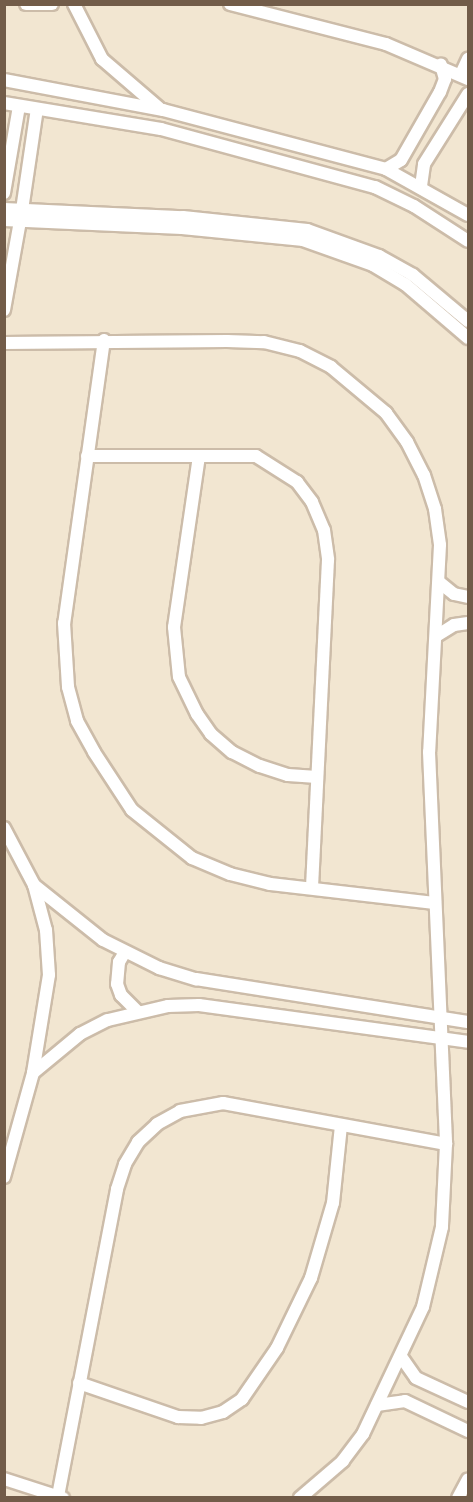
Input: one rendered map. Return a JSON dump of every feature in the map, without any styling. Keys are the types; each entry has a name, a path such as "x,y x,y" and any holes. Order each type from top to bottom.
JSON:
{"street":[{"path":"26,4 52,4"},
{"path":"74,4 102,59 162,110"},
{"path":"230,4 240,10 279,15 355,35 441,64 464,76 468,59"},
{"path":"267,4 279,15"},
{"path":"386,169 401,160 440,92 445,79 441,64"},
{"path":"4,80 162,110 386,169 421,186 468,215"},
{"path":"421,186 420,171 468,94"},
{"path":"4,103 161,129 375,187 414,206 468,241"},
{"path":"4,193 19,106"},
{"path":"4,310 37,109"},
{"path":"4,209 21,216"},
{"path":"4,220 21,216 269,223 307,230 344,240 388,261 444,298 468,321"},
{"path":"57,217 248,232 303,240 364,262 405,284 468,338"},
{"path":"4,343 104,340 264,342 300,351 331,367 386,413 407,442 424,475 438,527 438,635 429,752 446,1183 436,1263 402,1358 377,1405 344,1461 300,1497"},
{"path":"104,340 64,623 68,687 77,721 132,810 158,834 192,858 230,874 270,884 435,903"},
{"path":"87,456 256,456 278,467 312,502 324,530 328,560 312,888"},
{"path":"199,456 174,627 179,676 196,714 211,734 232,752 269,769 317,777"},
{"path":"439,582 454,594 468,597"},
{"path":"438,635 454,625 468,623"},
{"path":"4,828 34,885 46,930 49,975 33,1073 4,1178"},
{"path":"34,885 83,927 125,952 196,979 468,1022"},
{"path":"125,952 117,973 117,984 128,1004 137,1011"},
{"path":"33,1073 80,1034 137,1011 199,1005 468,1042"},
{"path":"4,1479 61,1497 117,1189 125,1164 138,1142 165,1119 206,1104 223,1103 446,1144"},
{"path":"80,1383 178,1417 201,1418 223,1412 242,1399 277,1348 311,1278 333,1203 341,1125"},
{"path":"402,1358 416,1378 468,1402"},
{"path":"377,1405 395,1399 405,1401 468,1431"},
{"path":"458,1497 468,1479"}],"shaded area":[{"path":"4,5 468,5 468,1497 4,1497"}]}
